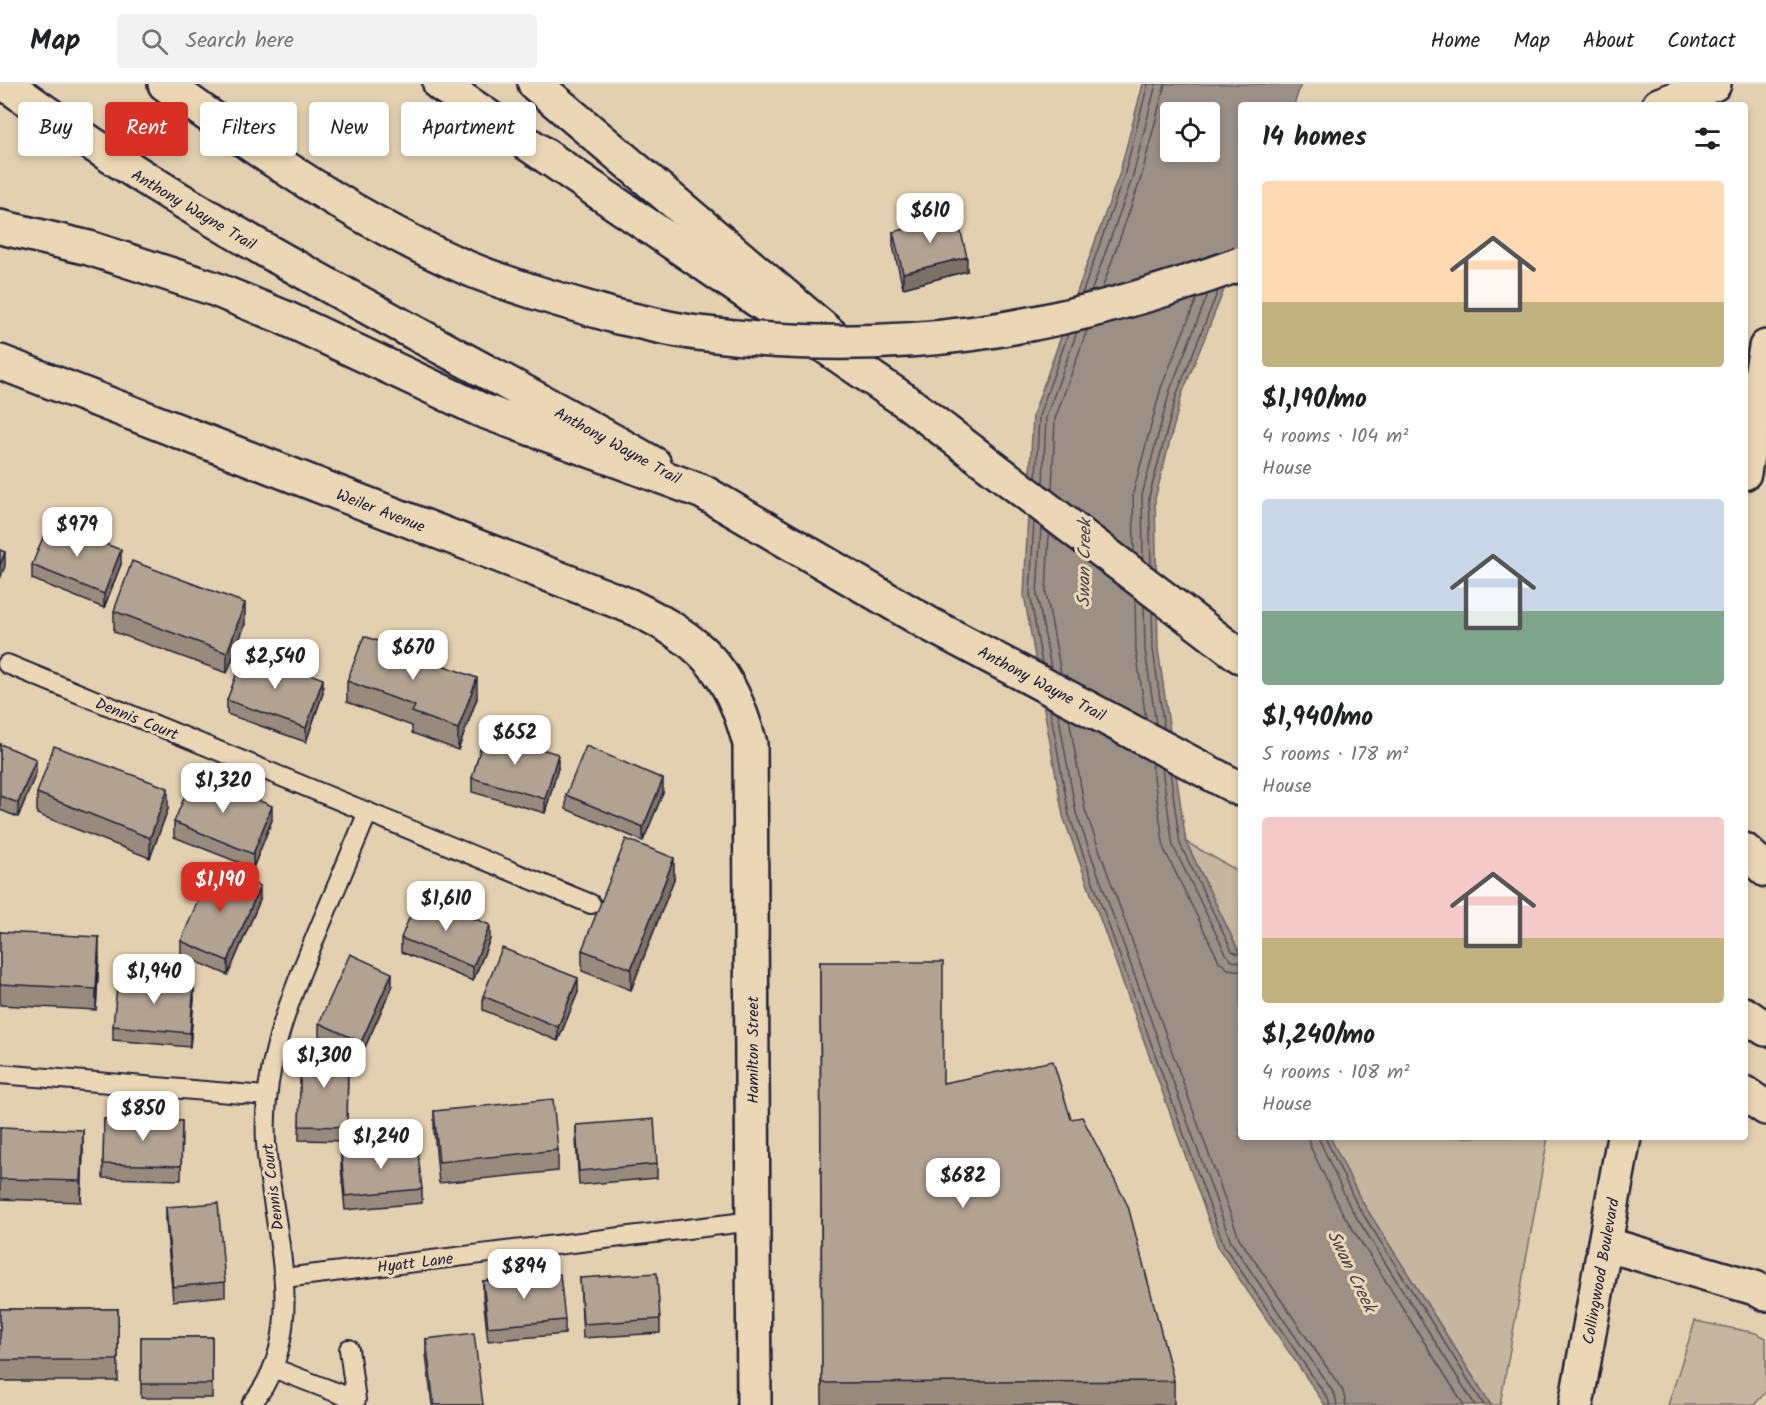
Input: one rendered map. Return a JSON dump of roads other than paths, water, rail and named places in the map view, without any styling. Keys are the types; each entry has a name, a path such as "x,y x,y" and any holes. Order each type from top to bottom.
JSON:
{"main road":[{"name":"Anthony Wayne Trail","path":"6,84 118,163 268,254 703,492 930,624 1238,788"},
{"path":"165,84 331,198 423,248 529,291 618,316 695,333 800,343 919,341 1014,329 1080,315 1131,302 1238,265"},
{"path":"440,84 907,402"},
{"path":"535,84 808,314 939,428 1238,654"},
{"path":"1667,102 1714,84"},
{"path":"0,227 99,251 212,288 283,316 481,410 703,492"},
{"path":"1748,456 1761,399 1766,347"},
{"name":"Weiler Avenue","path":"0,362 630,606 664,622 687,638 722,672 735,697"},
{"name":"Hamilton Street","path":"735,697 750,744 752,786 754,1405"},
{"path":"1748,854 1766,870"},
{"path":"1748,1017 1766,1029"},
{"name":"Collingwood Boulevard","path":"1576,1405 1623,1140"},
{"path":"1605,1244 1755,1288 1766,1294"}],"lane":[{"name":"Dennis Court","path":"7,664 591,904"},
{"name":"Dennis Court","path":"284,1278 266,1143 266,1096 278,1033 286,1008 368,812"},
{"path":"0,1074 266,1096"},
{"name":"Hyatt Lane","path":"284,1278 753,1221"},
{"path":"251,1405 265,1387 273,1368 286,1313 284,1278"},
{"path":"349,1349 356,1403"},
{"path":"273,1368 356,1403"}],"water":[{"name":"Swan Creek","path":"1143,84 1301,84 1295,102 1238,102 1238,255 1182,394 1155,499 1158,649 1186,842 1238,950 1238,1140 1331,1140 1361,1200 1491,1405 1325,1405 1219,1249 1063,816 1024,595 1033,415 1119,175"}]}
